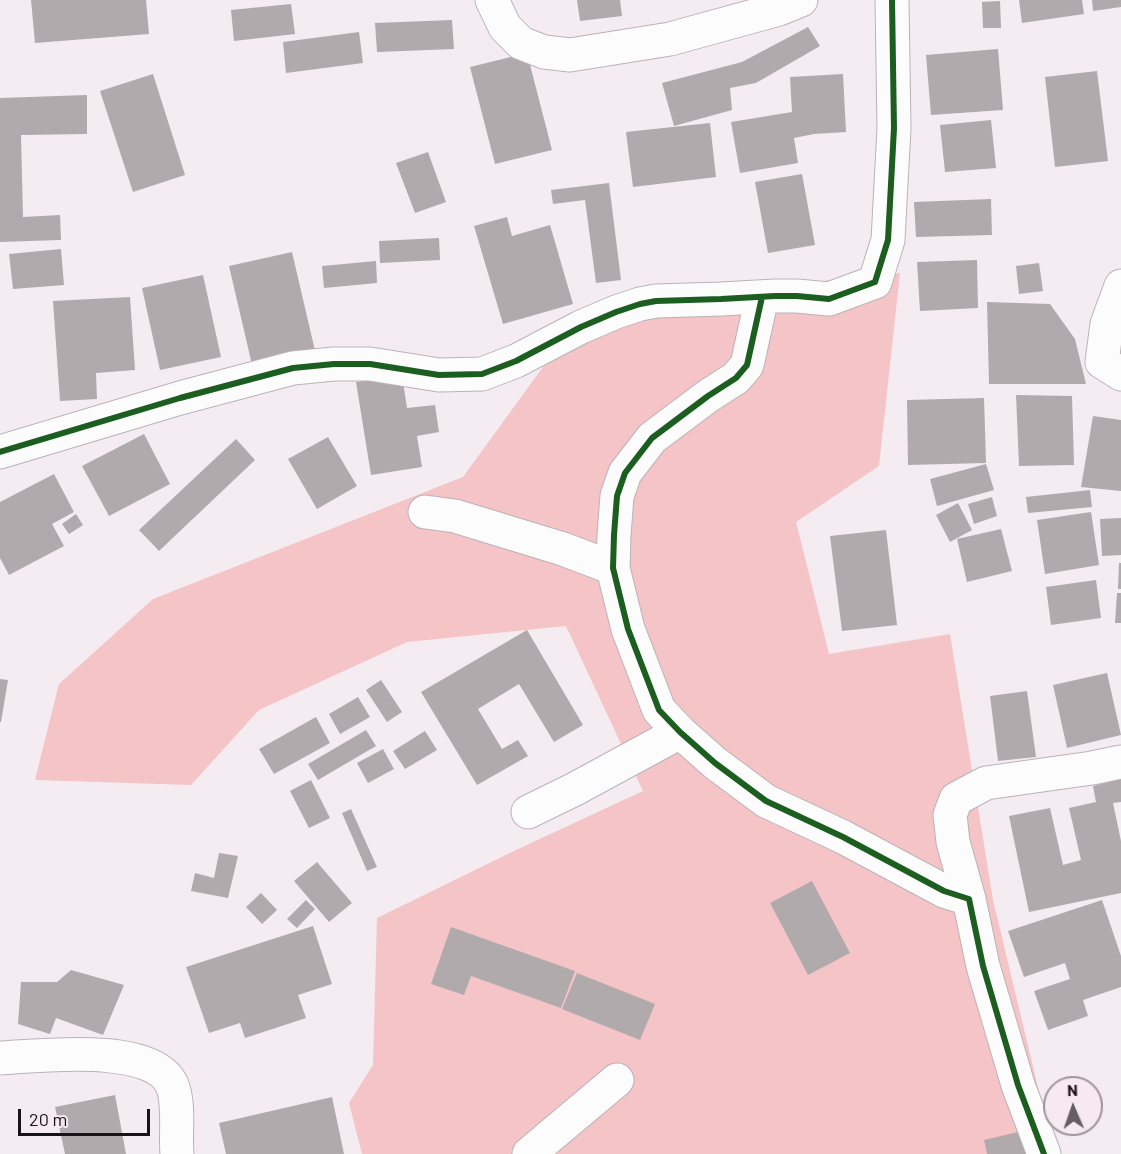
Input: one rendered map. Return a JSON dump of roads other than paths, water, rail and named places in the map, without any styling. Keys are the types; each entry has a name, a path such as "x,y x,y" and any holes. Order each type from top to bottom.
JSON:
{"street":[{"path":"492,0 505,27 521,43 544,52 570,55 670,39 779,9 801,0"},
{"path":"0,452 180,398 293,368 334,364 370,364 439,375 482,374 516,361 581,327 640,304 656,301 797,296 829,299 875,282 888,240 894,128 892,0"},
{"path":"1121,286 1107,324 1102,362 1121,374"},
{"path":"762,297 747,365 736,378 652,438 625,473 617,496 613,568 628,629 659,710 715,763 766,801 843,837 944,891 969,899"},
{"path":"425,512 454,516 562,549 613,568"},
{"path":"528,812 680,732"},
{"path":"1044,1154 1018,1085 982,966 969,899 953,842 950,815 956,799 986,783 1121,762"},
{"path":"0,1058 97,1054 139,1060 162,1071 171,1082 175,1095 177,1154"},
{"path":"529,1154 617,1080"}]}
